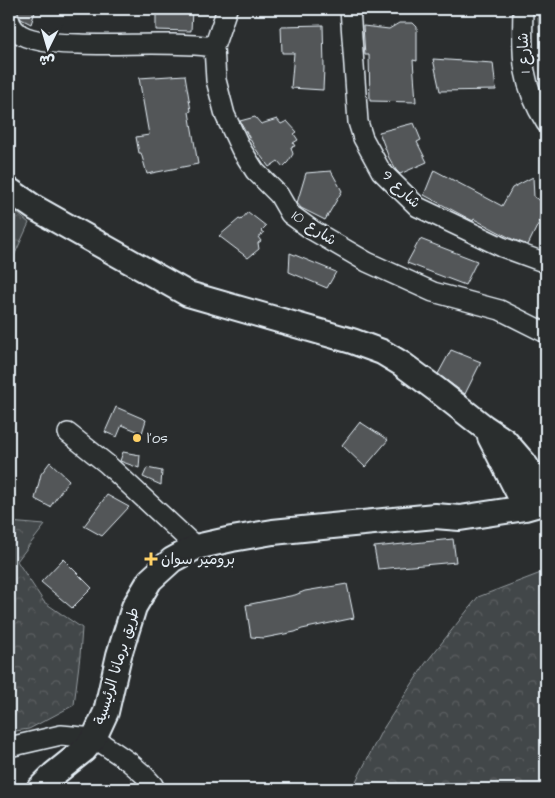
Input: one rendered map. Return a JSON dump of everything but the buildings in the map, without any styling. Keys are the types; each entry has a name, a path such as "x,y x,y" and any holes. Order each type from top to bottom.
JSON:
{"main road":[{"path":"9,190 35,208 188,294 352,340 382,352 402,364 484,427 538,498"},
{"name":"طريق برمانا الرئيسية","path":"39,789 54,774 84,750 94,738 106,712 121,648 134,607 150,580 172,560 196,547 273,532 436,516 460,505 538,498"}],"street":[{"name":"شارع 10","path":"227,9 214,46 216,80 224,114 241,149 255,171 279,196 290,214 312,230 367,262 433,292 500,310 546,333"},
{"name":"شارع 9","path":"350,9 358,122 363,138 382,171 418,207 502,247 546,263"},
{"name":"شارع 1","path":"523,9 522,47 524,72 534,103 546,123"},
{"path":"9,18 14,29 24,36 59,44 192,44 214,46"},
{"path":"68,433 107,464 196,547"},
{"path":"9,747 61,735 94,738 128,761 143,774 155,789"}],"green space":[{"path":"537,9 546,9 546,96"},
{"path":"9,206 29,223 9,267"},
{"path":"9,522 45,525 17,561 44,602 82,628 74,705 29,729 9,732"},
{"path":"546,571 546,789 352,789 381,732 425,664 478,597"}],"place":[{"name":"l'os","path":"137,438"},
{"name":"برومير سوان","path":"151,559"}]}
